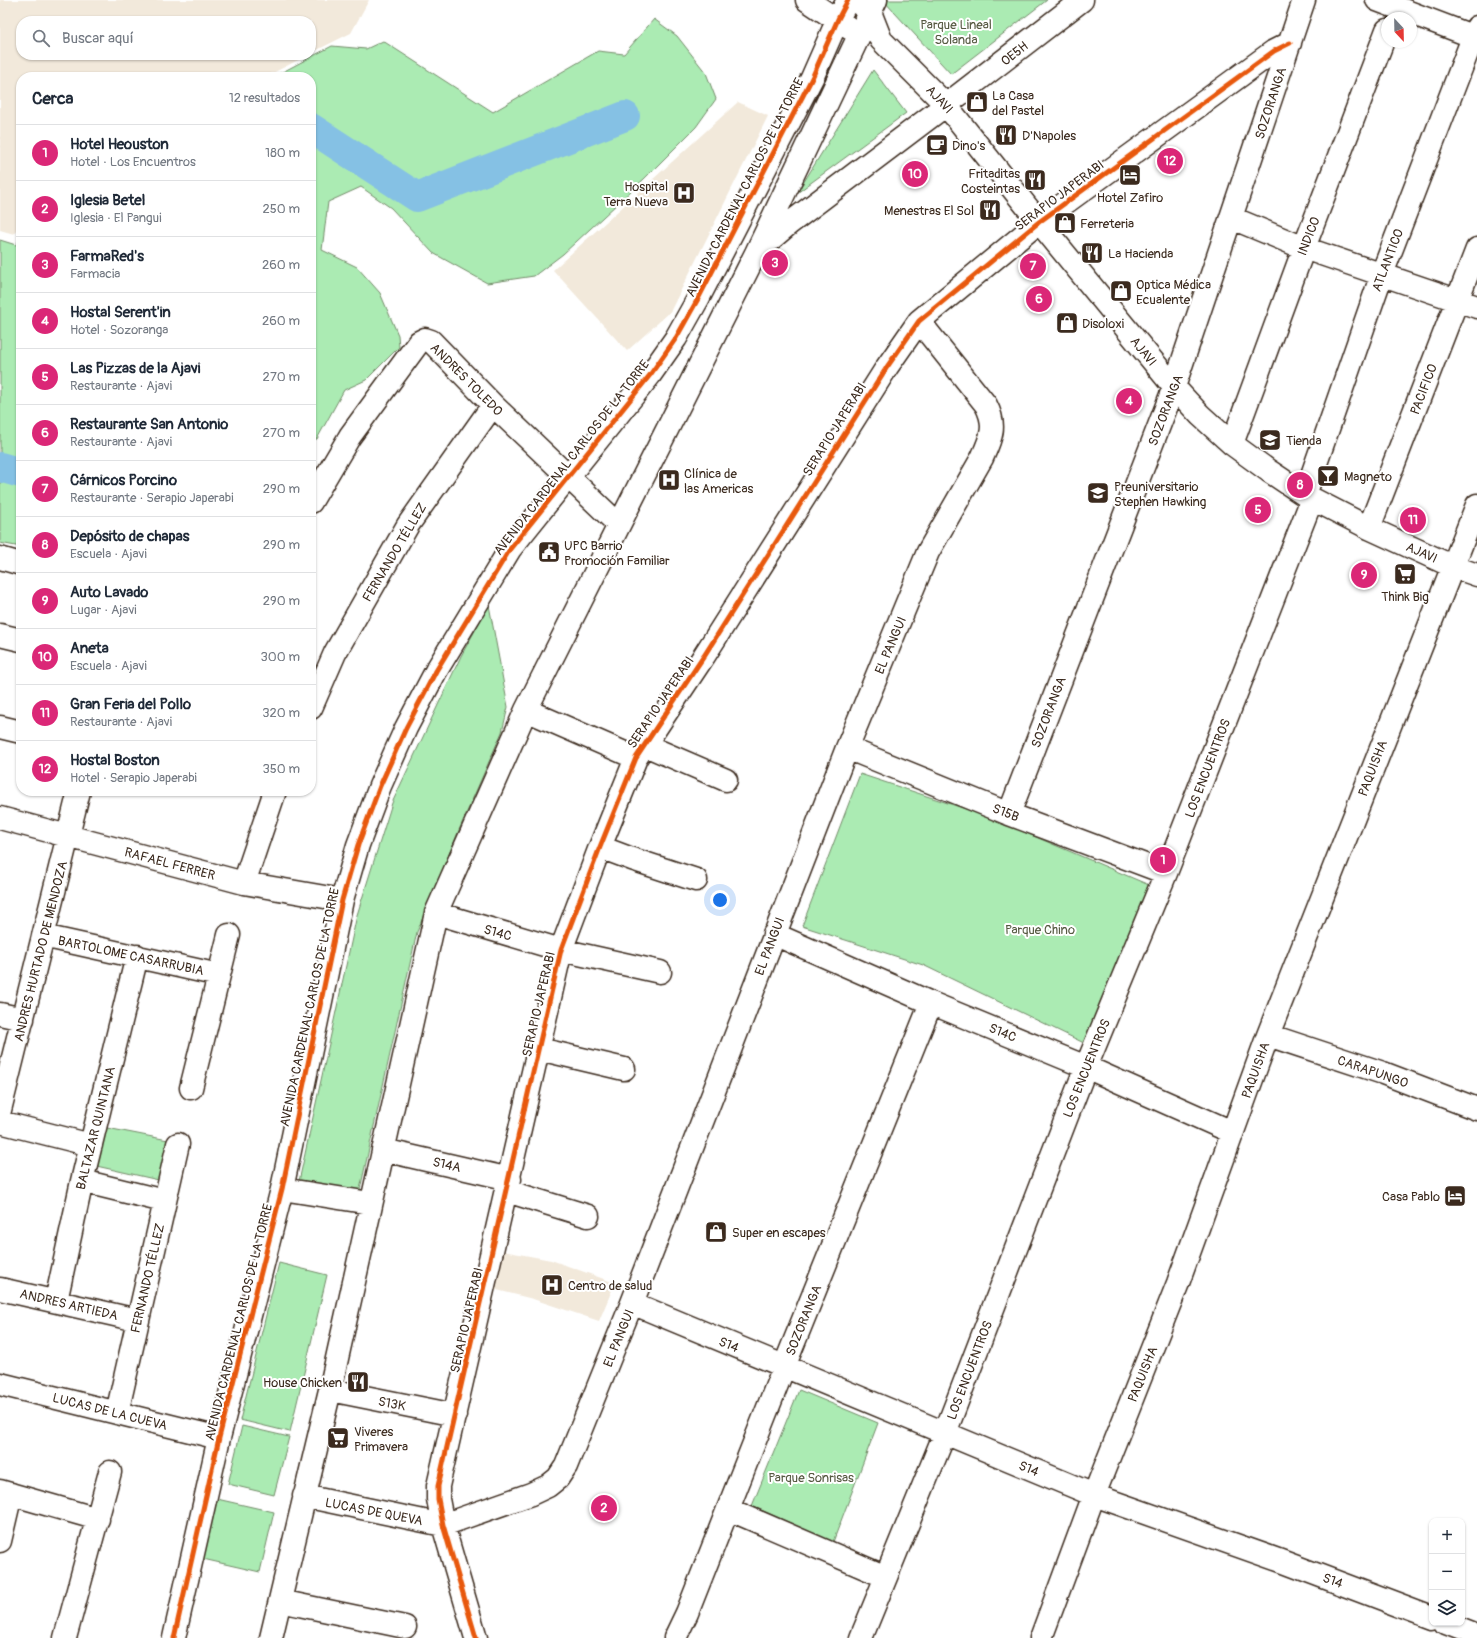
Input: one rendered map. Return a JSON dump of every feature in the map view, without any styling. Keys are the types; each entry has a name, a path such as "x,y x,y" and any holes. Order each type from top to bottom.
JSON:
{"street":[{"path":"807,0 838,19 859,35 881,40"},
{"name":"AVENIDA CARDENAL CARLOS DE LA TORRE","path":"174,1638 219,1438 282,1189 342,900 358,845 380,786 406,728 436,671 510,549 650,375 676,338 703,290 809,85 848,0"},
{"name":"OE5H","path":"756,253 790,223 1082,0"},
{"name":"SOZORANGA","path":"1009,814 1174,387 1304,0"},
{"path":"271,1638 330,1390 370,1204 436,913 526,710 756,253 859,35 866,4"},
{"name":"AJAVI","path":"866,4 881,40 946,105 1039,222 1174,387 1200,415 1232,444 1269,472 1309,497 1369,528 1454,567 1477,575"},
{"path":"1391,6 1476,34"},
{"name":"ATLANTICO","path":"1309,497 1382,274 1476,34"},
{"name":"SERAPIO JAPERABI","path":"476,1638 443,1525 438,1499 438,1486 561,950 600,847 641,752 704,656 887,367 919,321 1039,222 1274,51 1290,43"},
{"name":"INDICO","path":"1232,444 1304,248 1381,46"},
{"path":"1232,218 1304,248 1467,304"},
{"name":"PACIFICO","path":"1369,528 1467,304 1477,249"},
{"name":"EL PANGUI","path":"443,1525 531,1494 548,1486 558,1478 566,1466 632,1303 847,748 928,552 982,458 993,429 992,421 986,405 919,321"},
{"name":"ANDRES TOLEDO","path":"316,494 350,436 419,342 425,339 431,341 493,405 618,525"},
{"name":"FERNANDO TÉLLEZ","path":"316,697 335,653 408,525 493,405"},
{"name":"LOS ENCUENTROS","path":"861,1638 945,1433 1086,1067 1166,873 1309,497"},
{"name":"PAQUISHA","path":"1041,1638 1094,1495 1178,1283 1268,1035 1477,506"},
{"path":"0,558 16,563"},
{"path":"0,635 16,639"},
{"path":"526,710 641,752 726,780"},
{"path":"0,727 16,731"},
{"name":"S15B","path":"847,748 1009,814 1166,873"},
{"name":"ANDRES HURTADO DE MENDOZA","path":"0,1110 42,936 79,796"},
{"path":"244,883 273,796"},
{"name":"RAFAEL FERRER","path":"0,818 244,883 342,900"},
{"path":"600,847 632,860 696,880"},
{"name":"S14C","path":"436,913 561,950 660,972"},
{"name":"S14C","path":"774,934 931,1003 1086,1067 1232,1132"},
{"path":"192,1088 219,974 230,935"},
{"name":"BARTOLOME CASARRUBIA","path":"42,936 219,974"},
{"name":"BALTAZAR QUINTANA","path":"56,1301 82,1181 137,956"},
{"name":"SOZORANGA","path":"675,1638 687,1613 784,1367 931,1003"},
{"path":"0,1014 23,1019"},
{"name":"CARAPUNGO","path":"1268,1035 1383,1073 1477,1109"},
{"path":"539,1049 624,1069"},
{"path":"0,1122 91,1145"},
{"name":"FERNANDO TÉLLEZ","path":"117,1413 178,1144"},
{"name":"S14A","path":"383,1150 508,1185 588,1216"},
{"path":"82,1181 164,1201"},
{"path":"282,1189 370,1204"},
{"name":"ANDRES ARTIEDA","path":"0,1289 137,1320"},
{"name":"S14","path":"632,1303 1094,1495 1281,1561 1429,1617"},
{"name":"LUCAS DE LA CUEVA","path":"0,1384 219,1438"},
{"name":"S13K","path":"330,1390 455,1415"},
{"path":"65,1638 110,1472"},
{"path":"0,1541 6,1492 98,1519"},
{"name":"LUCAS DE QUEVA","path":"304,1496 443,1525"},
{"path":"728,1509 886,1577"},
{"path":"280,1601 405,1627"},
{"path":"1454,1626 1477,1635"}],"shaded area":[{"path":"0,0 369,0 351,33 316,50 316,16 16,16 16,60 298,60 275,72 16,72 16,230 14,234 0,230"},
{"name":"Hospital Terra Nueva","path":"738,102 768,116 670,312 627,351 553,270"},
{"name":"Centro de salud","path":"498,1250 551,1260 615,1283 599,1321 533,1299 489,1288"}],"green space":[{"name":"Parque Lineal Solanda","path":"883,0 1047,0 951,74"},
{"path":"654,19 677,36 706,73 716,99 696,127 644,179 563,254 534,276 487,283 433,253 391,208 361,187 328,202 322,250 357,267 380,293 398,335 399,347 366,380 344,390 316,439 316,72 283,72 305,60 316,60 316,54 332,46 366,49 383,41 493,112 598,51 624,54"},
{"path":"873,70 906,113 797,193"},
{"path":"0,240 16,245 16,546 0,543"},
{"path":"489,605 508,707 502,732 459,830 417,932 359,1194 298,1186 357,915 392,803 461,656"},
{"name":"Parque Chino","path":"860,774 984,815 1149,885 1084,1043 923,965 802,926"},
{"path":"102,1127 173,1141 163,1181 92,1165"},
{"path":"279,1263 327,1275 290,1432 240,1420"},
{"name":"Parque Sonrisas","path":"799,1390 878,1423 833,1542 752,1506"},
{"path":"242,1426 289,1437 274,1495 228,1484"},
{"path":"217,1499 274,1512 260,1572 203,1559"}],"waterway":[{"path":"316,131 417,197 625,116"},
{"path":"0,467 16,472"}],"cycle path":[{"path":"174,1638 219,1438 282,1189 342,900 358,845 380,786 406,728 436,671 510,549 650,375 676,338 699,297 812,78 848,0"},
{"path":"476,1638 443,1525 438,1499 438,1486 561,950 636,758 704,656 887,367 919,321 1039,222 1274,51 1290,43"}],"place":[{"name":"La Casa del Pastel","path":"977,102"},
{"name":"D'Napoles","path":"1006,135"},
{"name":"Dino's","path":"937,145"},
{"name":"Hostal Boston","path":"1170,161"},
{"name":"Aneta","path":"915,174"},
{"name":"Hotel Zafiro","path":"1130,175"},
{"name":"Fritaditas Costeintas","path":"1035,180"},
{"name":"Hospital Terra Nueva","path":"684,193"},
{"name":"Menestras El Sol","path":"990,210"},
{"name":"Ferreteria","path":"1065,223"},
{"name":"La Hacienda","path":"1092,253"},
{"name":"FarmaRed's","path":"775,263"},
{"name":"Cárnicos Porcino","path":"1033,266"},
{"name":"Optica Médica Ecualente","path":"1121,291"},
{"name":"Restaurante San Antonio","path":"1039,299"},
{"name":"Disoloxi","path":"1067,323"},
{"name":"Hostal Serent'in","path":"1129,401"},
{"name":"Tienda","path":"1270,440"},
{"name":"Magneto","path":"1328,476"},
{"name":"Clínica de las Americas","path":"669,480"},
{"name":"Depósito de chapas","path":"1300,485"},
{"name":"Preuniversitario Stephen Hawking","path":"1098,493"},
{"name":"Las Pizzas de la Ajavi","path":"1258,510"},
{"name":"Gran Feria del Pollo","path":"1413,520"},
{"name":"UPC Barrio Promoción Familiar","path":"549,552"},
{"name":"Think Big","path":"1405,574"},
{"name":"Auto Lavado","path":"1364,575"},
{"name":"Hotel Heouston","path":"1163,860"},
{"name":"Casa Pablo","path":"1455,1196"},
{"name":"Super en escapes","path":"716,1232"},
{"name":"Centro de salud","path":"552,1285"},
{"name":"House Chicken","path":"358,1382"},
{"name":"Viveres Primavera","path":"338,1438"},
{"name":"Iglesia Betel","path":"604,1508"}]}
